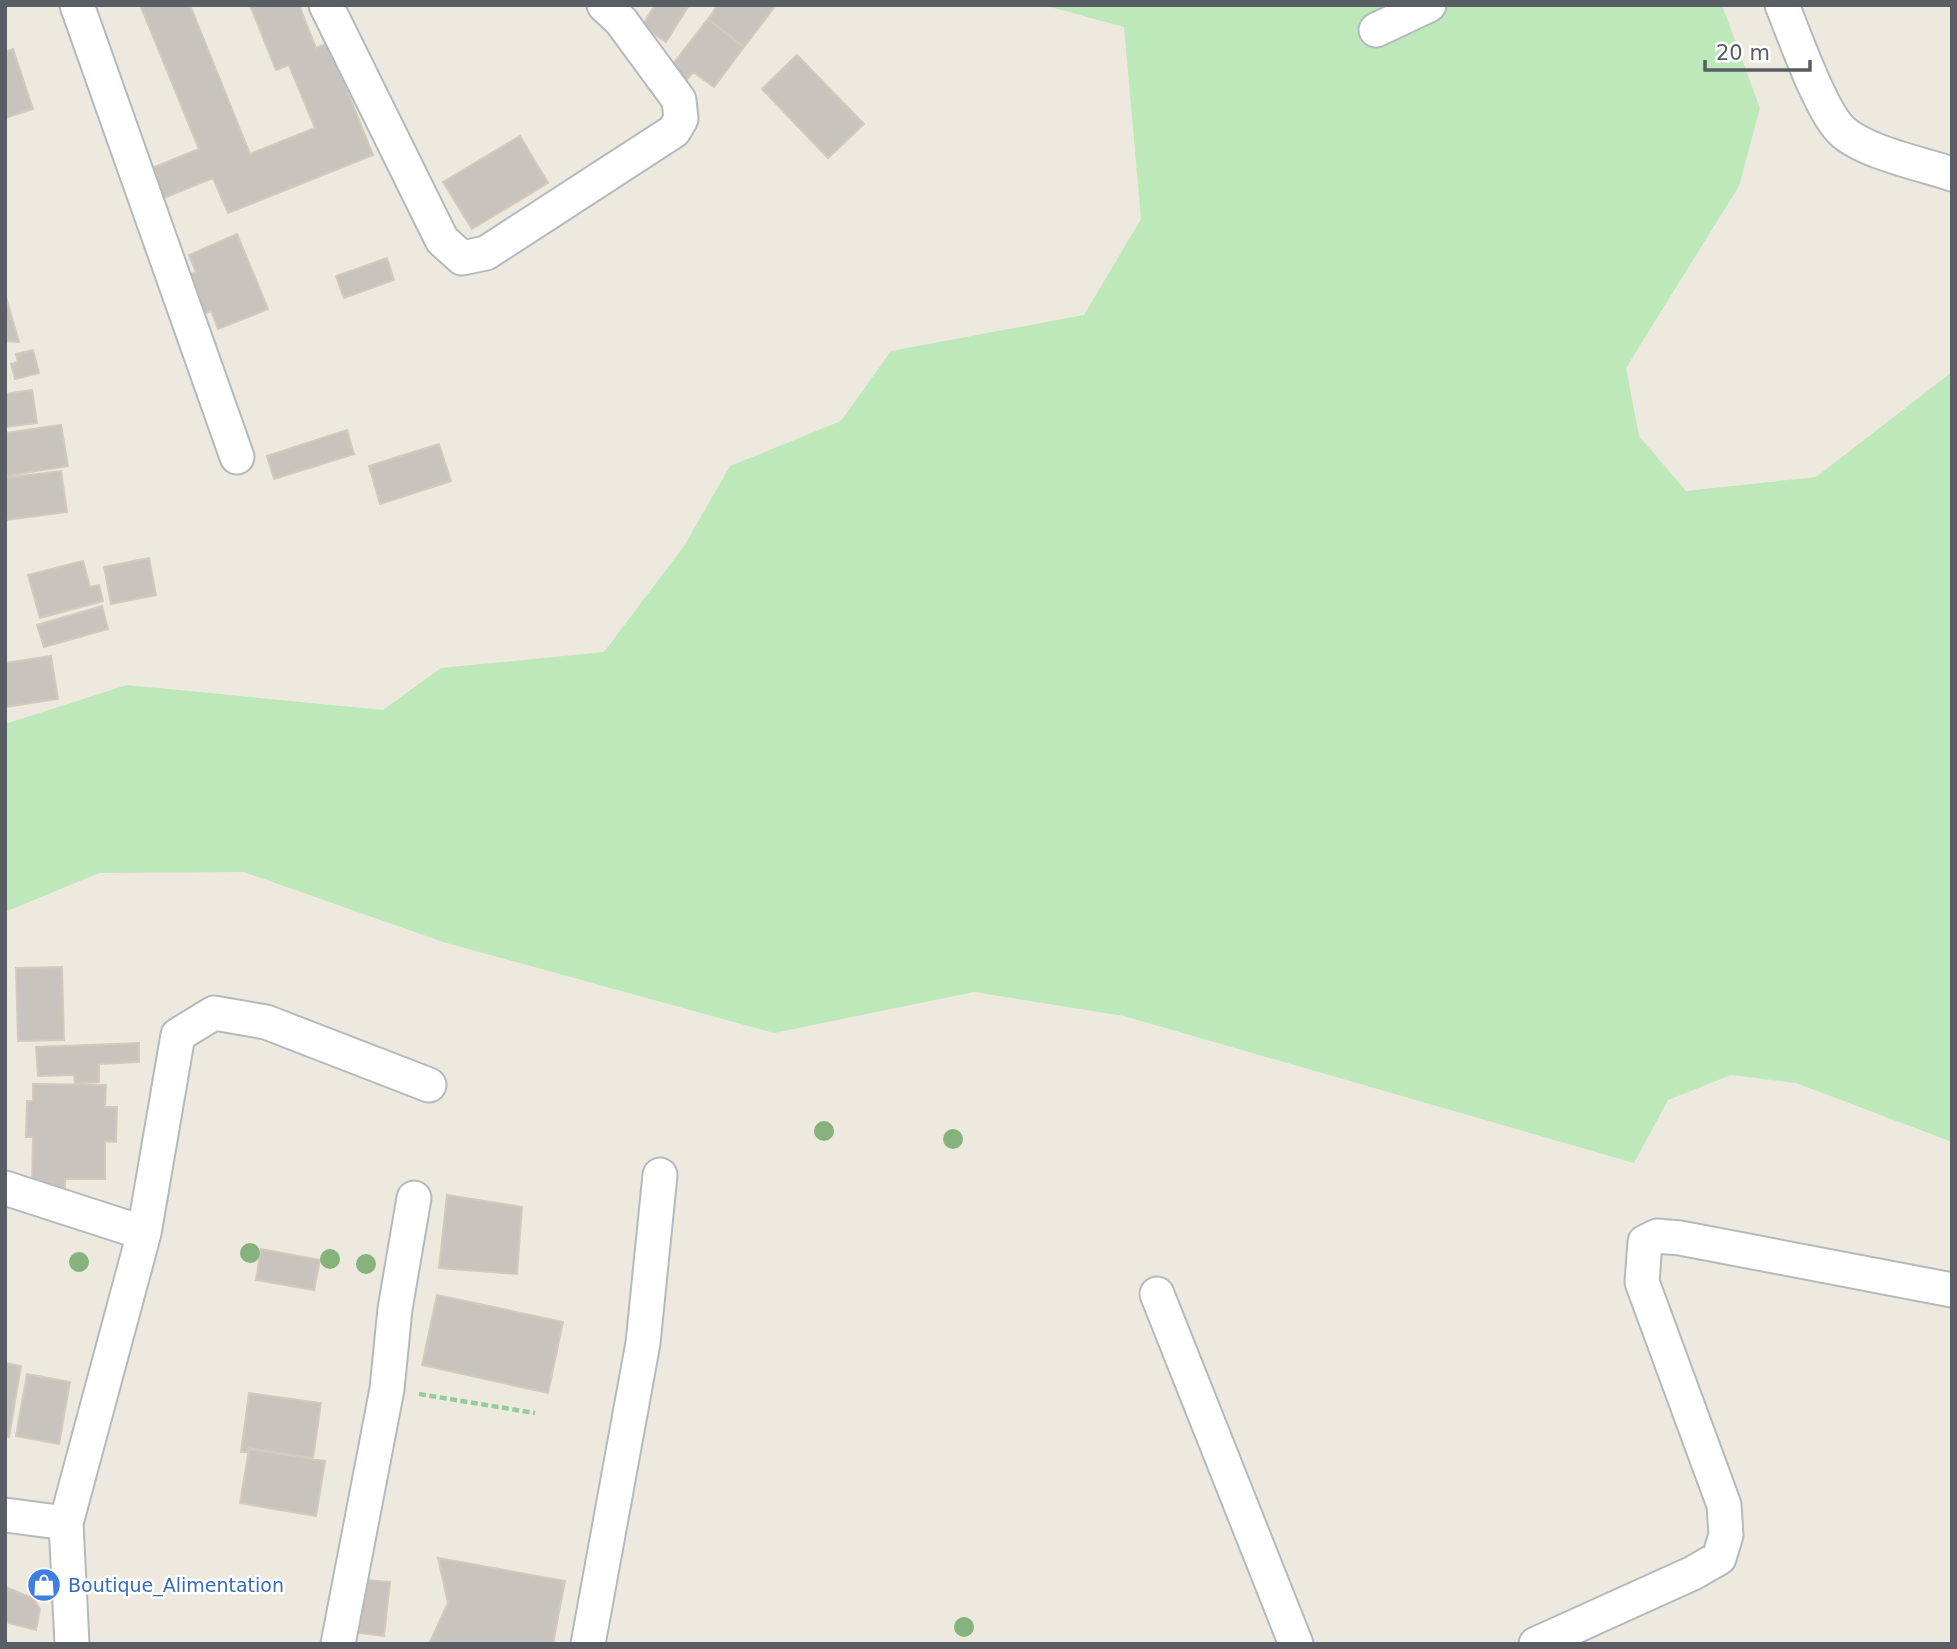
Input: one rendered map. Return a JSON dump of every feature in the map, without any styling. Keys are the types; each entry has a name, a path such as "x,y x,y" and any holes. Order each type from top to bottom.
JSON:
{"street":[{"path":"77,5 237,457"},
{"path":"326,5 442,240 462,258 486,253 674,131 681,119 679,100 621,21 604,5"},
{"path":"1376,30 1429,5"},
{"path":"1782,5 1826,109 1841,131 1864,146 1952,174"},
{"path":"72,1644 66,1523 144,1233 178,1035 214,1013 266,1021 429,1084"},
{"path":"588,1644 643,1343 660,1175"},
{"path":"5,1188 144,1233"},
{"path":"338,1644 387,1389 395,1309 414,1198"},
{"path":"1536,1644 1693,1573 1719,1558 1726,1535 1724,1505 1642,1282 1645,1242 1657,1236 1680,1238 1952,1290"},
{"path":"1157,1294 1296,1644"},
{"path":"5,1515 66,1523"}],"path":[{"path":"387,1389 535,1413"}],"green space":[{"path":"1043,5 1722,5 1760,108 1739,186 1626,368 1639,436 1686,491 1816,477 1952,372 1952,1142 1796,1083 1731,1075 1668,1100 1634,1163 1124,1016 974,992 774,1033 443,942 244,872 99,873 5,912 5,724 127,685 383,710 441,668 604,652 684,546 730,466 841,421 891,351 1084,315 1141,219 1124,27"}],"building":[{"path":"190,5 250,154 315,128 289,65 276,70 250,5 299,5 316,48 328,43 373,155 228,213 213,178 159,200 147,170 199,149 141,7"},
{"path":"655,5 689,5 666,42 642,26"},
{"path":"718,5 776,5 744,47 708,19"},
{"path":"708,19 744,47 714,87 693,72 685,82 669,69"},
{"path":"13,49 33,109 5,118 5,52"},
{"path":"797,55 864,124 828,158 762,89"},
{"path":"520,136 548,183 472,229 443,182"},
{"path":"237,234 268,309 218,329 211,311 200,316 185,277 196,272 189,255"},
{"path":"387,258 394,280 344,298 336,276"},
{"path":"5,294 19,342 5,341"},
{"path":"33,350 39,373 15,379 11,364 18,362 16,354"},
{"path":"32,390 37,423 5,427 5,394"},
{"path":"61,425 68,466 5,476 5,433"},
{"path":"347,430 354,454 274,479 267,456"},
{"path":"439,444 451,481 380,504 369,466"},
{"path":"61,471 67,512 5,520 5,478"},
{"path":"149,558 156,595 111,604 104,567"},
{"path":"83,561 90,587 99,585 103,601 40,618 28,575"},
{"path":"102,606 108,629 44,647 37,625"},
{"path":"51,656 58,699 5,707 5,663"},
{"path":"62,967 64,1040 18,1041 16,968"},
{"path":"139,1043 139,1062 99,1064 99,1082 75,1083 74,1075 38,1076 36,1047"},
{"path":"33,1084 106,1085 105,1107 117,1107 116,1142 105,1141 105,1179 65,1179 65,1188 32,1188 33,1137 26,1137 27,1101 33,1101"},
{"path":"447,1195 522,1207 517,1274 439,1268"},
{"path":"261,1249 320,1260 314,1290 256,1280"},
{"path":"437,1295 563,1322 548,1393 422,1365"},
{"path":"5,1363 21,1366 9,1437 5,1436"},
{"path":"27,1374 70,1382 59,1444 16,1436"},
{"path":"249,1393 321,1403 313,1458 248,1448 247,1452 241,1452"},
{"path":"249,1449 325,1461 316,1516 240,1503"},
{"path":"438,1558 565,1581 553,1644 429,1644 448,1603"},
{"path":"365,1580 390,1582 384,1636 359,1633"},
{"path":"5,1587 33,1598 40,1609 36,1630 5,1622"}],"place":[{"name":"Boutique_Alimentation","path":"44,1585"}]}
